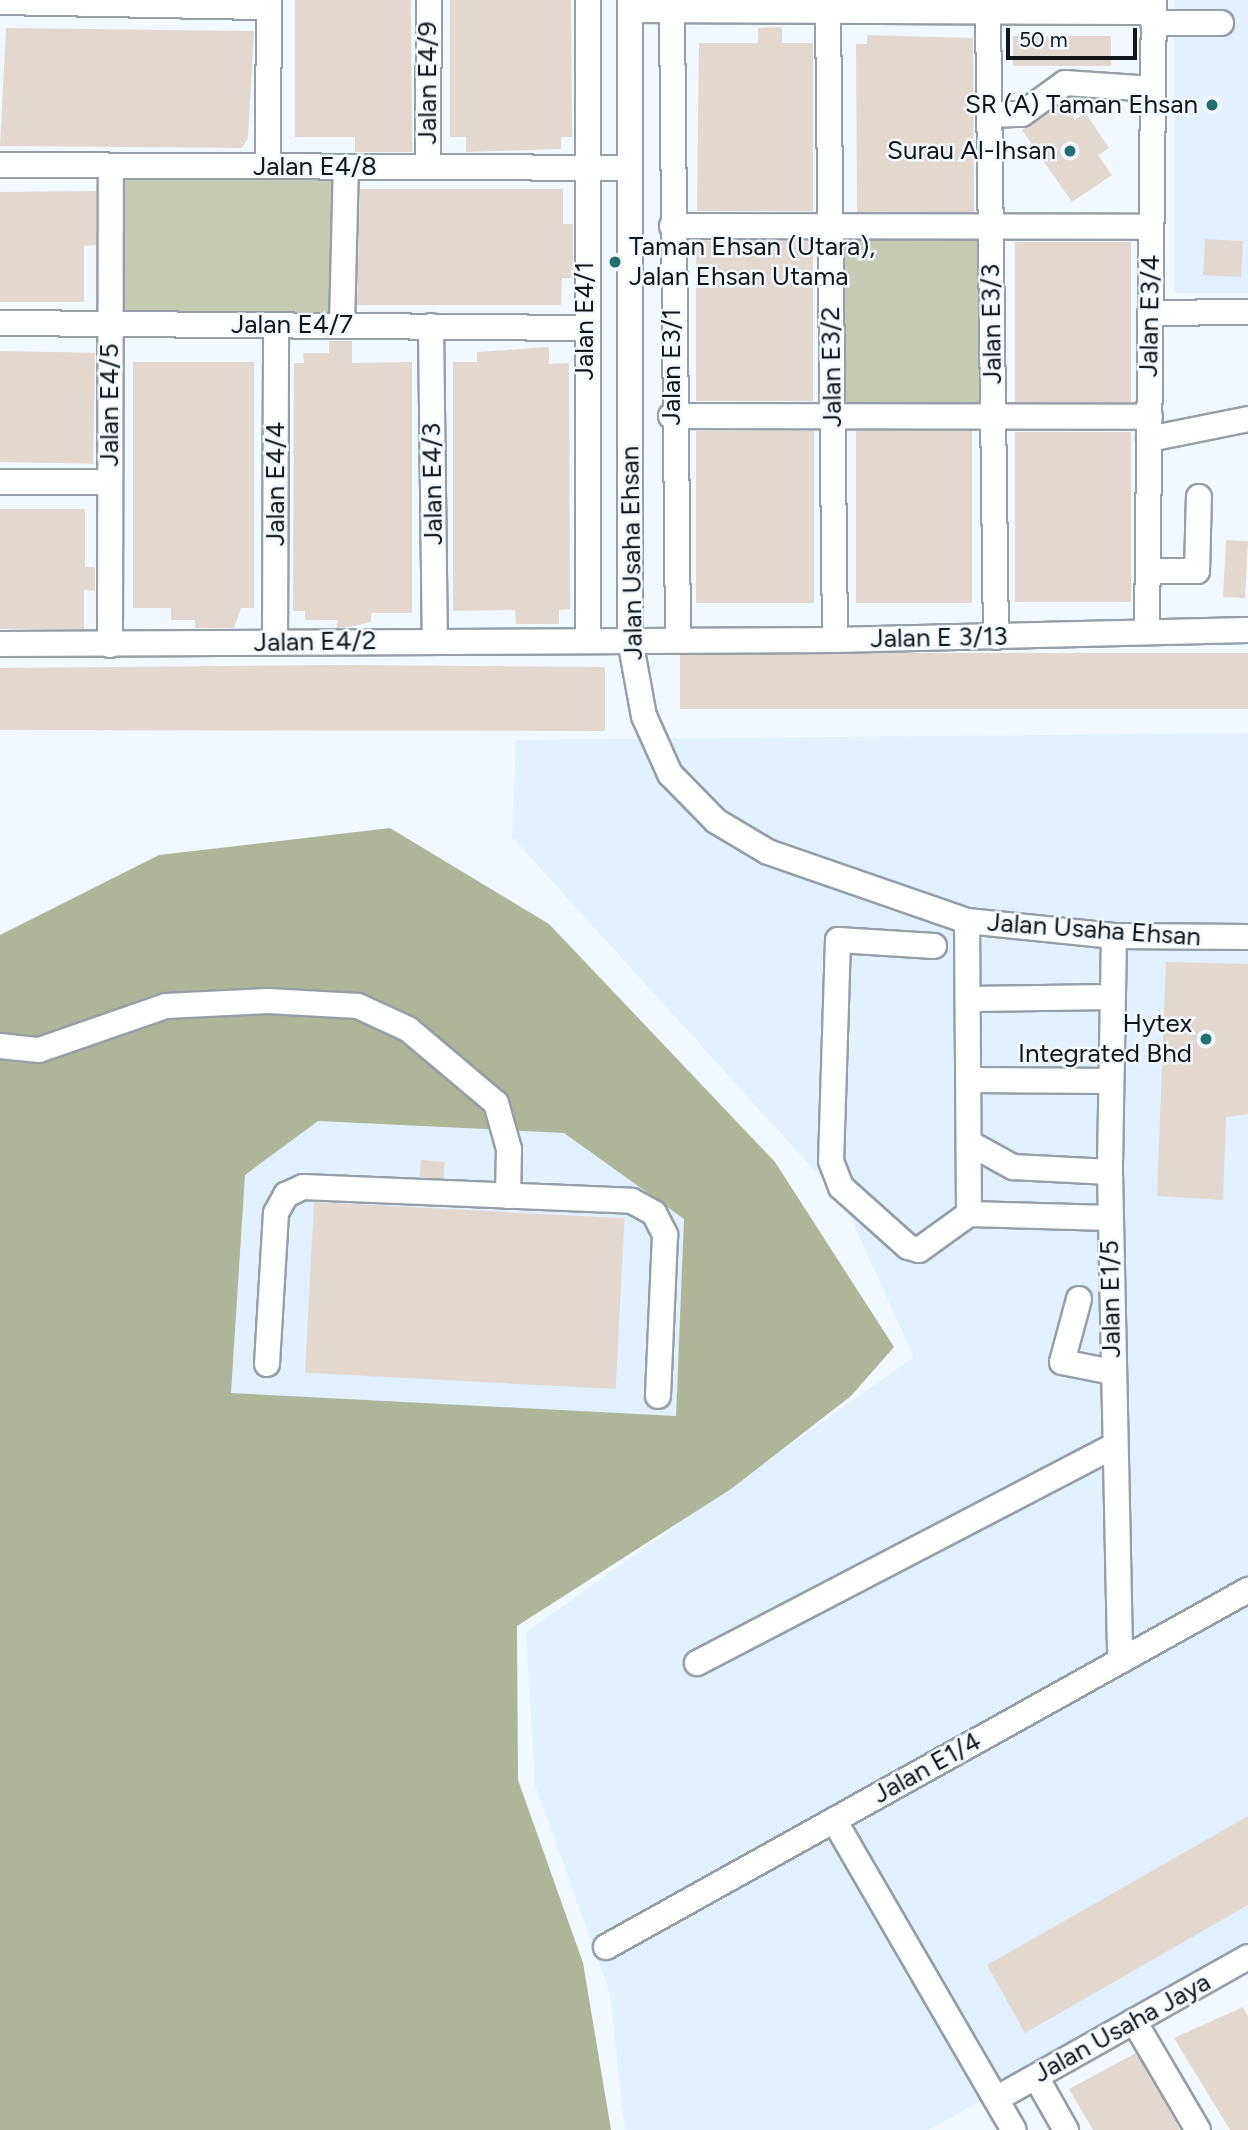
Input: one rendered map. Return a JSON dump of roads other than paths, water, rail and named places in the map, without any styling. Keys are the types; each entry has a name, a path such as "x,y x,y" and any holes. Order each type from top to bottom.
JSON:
{"street":[{"name":"Jalan E4/9","path":"428,167 429,0"},
{"name":"Jalan E4/1","path":"588,0 585,328 588,641"},
{"path":"0,2 269,4 268,166"},
{"path":"630,5 672,11 1153,12 1221,23"},
{"name":"Jalan Usaha Ehsan","path":"630,5 630,640 652,739 670,774 716,821 768,852 967,921 1114,936 1248,937"},
{"name":"Jalan E3/1","path":"672,11 671,416 678,639"},
{"name":"Jalan E3/2","path":"828,11 835,640"},
{"name":"Jalan E3/3","path":"988,12 996,637"},
{"name":"Jalan E3/4","path":"1147,632 1153,12"},
{"path":"989,115 1022,114 1065,83 1153,89"},
{"name":"Jalan E4/8","path":"0,166 630,168"},
{"name":"Jalan E4/5","path":"110,645 111,166"},
{"path":"342,326 346,167"},
{"path":"672,226 1151,227"},
{"path":"1150,313 1248,312"},
{"name":"Jalan E4/7","path":"0,323 585,328"},
{"name":"Jalan E4/4","path":"275,642 276,325"},
{"name":"Jalan E4/3","path":"432,327 435,641"},
{"path":"671,416 993,417 1149,428 1248,419"},
{"path":"0,482 110,482"},
{"path":"1148,571 1197,571 1199,497"},
{"name":"Jalan E 3/13","path":"630,640 835,640 1248,630"},
{"name":"Jalan E4/2","path":"0,644 630,640"},
{"path":"967,921 973,1146 969,1214"},
{"name":"Jalan E1/5","path":"1114,936 1110,1218 1120,1661"},
{"path":"934,946 838,940 831,1161 842,1187 908,1247 919,1250 969,1214 1110,1218"},
{"path":"971,999 1112,997"},
{"path":"0,1046 38,1050 166,1006 268,1000 358,1006 408,1029 496,1103 509,1149 508,1196"},
{"path":"970,1080 1111,1081"},
{"path":"973,1146 1013,1167 1110,1172"},
{"path":"267,1364 275,1213 286,1195 303,1187 632,1201 654,1213 665,1235 658,1396"},
{"path":"1079,1299 1062,1362 1112,1372"},
{"path":"696,1663 1114,1446"},
{"name":"Jalan E1/4","path":"606,1947 1248,1590"},
{"path":"834,1820 1014,2130"},
{"name":"Jalan Usaha Jaya","path":"996,2099 1247,1961"},
{"path":"1134,2021 1198,2130"},
{"path":"1036,2077 1066,2130"}],"place":[{"name":"SR (A) Taman Ehsan","path":"1212,105"},
{"name":"Surau Al-Ihsan","path":"1070,151"},
{"name":"Taman Ehsan (Utara), Jalan Ehsan Utama","path":"615,262"},
{"name":"Hytex Integrated Bhd","path":"1206,1039"}]}
